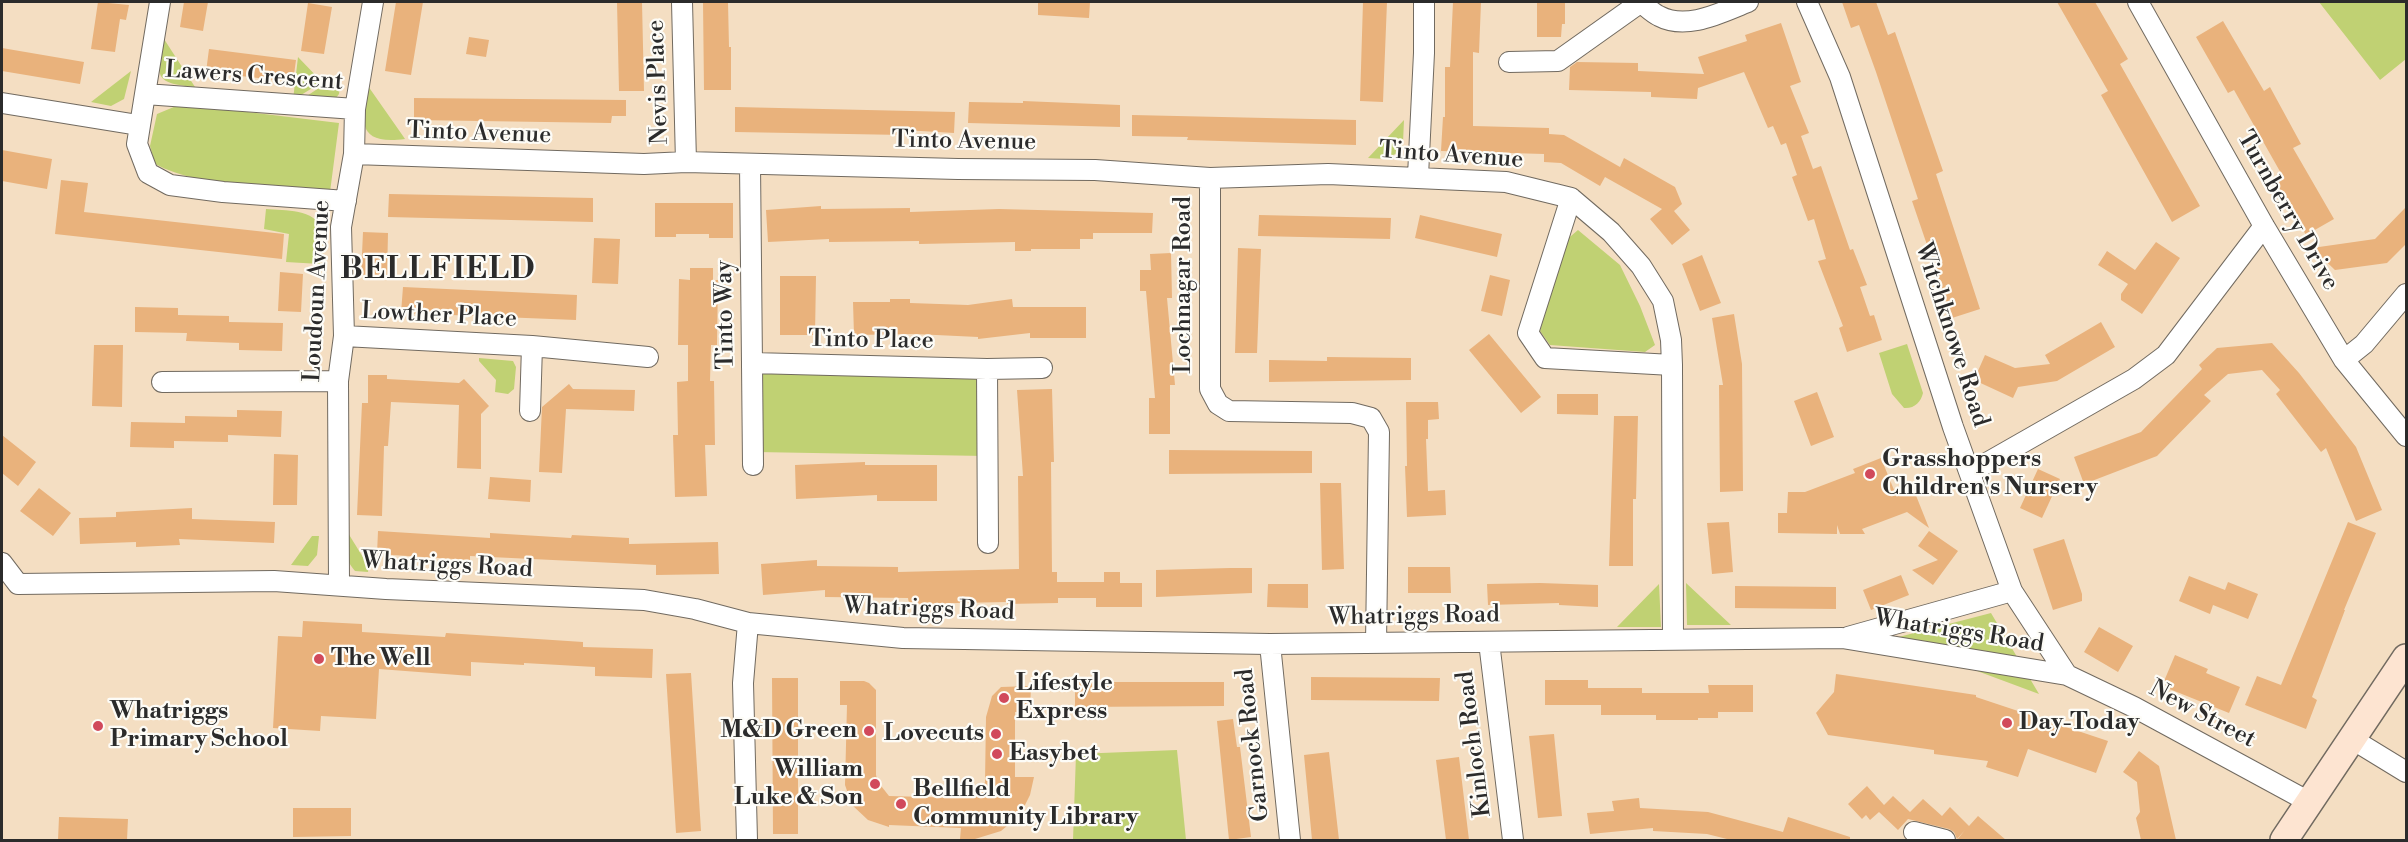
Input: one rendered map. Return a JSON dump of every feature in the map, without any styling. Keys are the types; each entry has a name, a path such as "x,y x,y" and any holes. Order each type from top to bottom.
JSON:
{"main road":[{"path":"2284,840 2311,803 2406,658"}],"street":[{"path":"145,94 160,2"},
{"name":"Loudoun Avenue","path":"339,585 339,381 344,336 341,227 354,154 354,110 373,2"},
{"name":"Nevis Place","path":"682,2 686,162"},
{"path":"1418,176 1424,2"},
{"path":"1509,62 1558,62 1640,2 1659,16 1677,21 1708,18 1749,2"},
{"name":"Witchknowe Road","path":"1807,2 1840,77 1953,427 2012,591 2067,675"},
{"name":"Turnberry Drive","path":"2138,2 2264,226 2344,360 2406,436"},
{"name":"Lawers Crescent","path":"346,201 223,192 170,185 148,173 136,144 145,94 354,110"},
{"path":"2,103 138,125"},
{"name":"Tinto Avenue","path":"354,154 644,164 686,162 1095,170 1210,178 1328,174 1418,176 1506,182 1571,198 1611,231 1641,266 1663,301 1671,340 1672,365 1673,640"},
{"name":"Tinto Way","path":"750,164 753,465"},
{"name":"Lochnagar Road","path":"1210,178 1210,389 1218,404 1229,411 1352,413 1371,418 1379,432 1376,643"},
{"path":"1571,198 1528,333 1545,358 1672,365"},
{"path":"1971,472 2134,379 2166,355 2264,226"},
{"path":"2344,360 2364,344 2406,294"},
{"name":"Lowther Place","path":"344,336 532,346 648,357"},
{"name":"Lowther Place","path":"530,411 532,346"},
{"name":"Tinto Place","path":"752,363 987,369 1042,368"},
{"path":"987,369 988,543"},
{"path":"162,382 339,381"},
{"name":"Whatriggs Road","path":"2,563 18,584 230,581 654,601 738,618 748,623 903,638 1270,644 1842,638 2067,675"},
{"name":"Whatriggs Road","path":"1842,638 2012,591"},
{"path":"747,840 743,683 748,623"},
{"name":"Kinloch Road","path":"1489,642 1513,840"},
{"name":"Garnock Road","path":"1270,644 1290,840"},
{"name":"New Street","path":"2067,675 2134,707 2311,803"},
{"path":"2352,739 2406,772"},
{"path":"1914,832 1945,840"}],"green space":[{"path":"2319,2 2406,2 2406,59 2380,80"},
{"path":"164,39 195,87 164,80 159,69"},
{"path":"298,57 322,82 293,100"},
{"path":"131,71 124,99 111,106 91,102"},
{"path":"342,73 339,94 336,98 299,101"},
{"path":"368,86 405,139 378,138 366,129 364,111"},
{"path":"181,104 339,123 330,192 217,183 174,172 155,164 150,146 157,114"},
{"path":"1404,120 1403,143 1400,152 1384,159 1368,158"},
{"path":"266,209 299,212 313,218 318,223 323,234 320,264 286,262 289,234 264,229"},
{"path":"1578,230 1620,265 1640,306 1655,345 1645,352 1550,345 1540,331 1564,242"},
{"path":"1907,344 1923,393 1916,404 1904,408 1892,394 1879,353"},
{"path":"479,358 513,361 516,367 514,389 508,394 495,392 496,380 479,361"},
{"path":"755,366 985,372 985,456 756,452"},
{"path":"348,533 369,567 368,572 355,571 348,561 346,549"},
{"path":"312,536 319,536 317,555 308,566 291,565"},
{"path":"1686,583 1731,625 1687,625"},
{"path":"1659,584 1661,627 1617,627"},
{"path":"1991,613 2039,694 1891,639"},
{"path":"1177,750 1186,840 1073,840 1076,754"}],"building":[{"path":"98,2 129,5 126,20 120,19 115,52 91,49"},
{"path":"184,2 208,2 203,31 180,27"},
{"path":"396,2 423,2 411,75 385,71"},
{"path":"617,2 642,2 644,91 619,91"},
{"path":"703,2 728,2 731,90 704,90"},
{"path":"1038,2 1090,2 1089,18 1038,15"},
{"path":"1363,2 1387,2 1383,102 1360,101"},
{"path":"1453,2 1481,2 1479,53 1473,52 1473,126 1549,128 1549,134 1564,135 1620,167 1624,158 1675,187 1682,204 1674,211 1690,230 1672,245 1650,219 1662,209 1605,177 1600,186 1561,163 1544,162 1544,154 1441,151 1443,117 1445,117 1445,67 1450,67"},
{"path":"1537,2 1565,2 1565,24 1562,24 1561,37 1537,37"},
{"path":"1842,2 1876,2 1888,35 1895,32 1943,171 1936,174 1980,309 1952,318 1912,201 1918,199 1876,72 1859,25 1851,28"},
{"path":"2057,2 2095,2 2128,59 2120,64 2200,206 2172,222 2101,95 2108,91"},
{"path":"308,3 332,7 324,54 301,51"},
{"path":"2223,21 2264,91 2270,87 2301,144 2293,148 2334,219 2306,235 2274,180 2282,175 2234,90 2228,93 2196,37"},
{"path":"1781,23 1801,82 1790,86 1809,133 1801,136 1813,169 1821,166 1850,250 1853,249 1867,285 1860,287 1870,316 1874,315 1882,340 1847,352 1839,328 1843,326 1818,261 1826,259 1814,219 1808,221 1792,177 1797,175 1786,143 1781,145 1773,126 1768,128 1744,72 1698,88 1697,99 1651,97 1651,92 1569,90 1570,67 1577,62 1638,63 1638,71 1704,74 1698,57 1747,41 1745,35"},
{"path":"469,37 489,40 486,57 466,54"},
{"path":"2,48 84,62 80,84 2,71"},
{"path":"209,49 296,60 293,82 206,72"},
{"path":"414,98 626,100 626,116 612,116 611,123 414,120"},
{"path":"1023,101 1120,105 1120,127 968,123 969,102 1023,103"},
{"path":"735,107 955,112 954,133 904,130 904,135 735,132"},
{"path":"1132,115 1356,120 1356,145 1132,136"},
{"path":"2,150 52,159 47,189 2,181"},
{"path":"61,180 88,183 84,212 284,234 282,259 55,234"},
{"path":"389,194 593,198 593,222 388,217"},
{"path":"655,203 733,203 733,238 709,238 709,234 676,234 676,237 655,237"},
{"path":"821,206 821,209 910,208 910,212 999,209 1153,213 1152,233 1093,233 1093,239 1080,239 1080,249 1031,249 1031,251 1015,251 1015,242 919,244 919,241 829,242 829,239 768,242 766,210"},
{"path":"2406,207 2406,244 2387,263 2335,270 2312,248 2375,239"},
{"path":"1259,215 1391,218 1390,239 1258,236"},
{"path":"1420,215 1502,234 1497,257 1415,238"},
{"path":"363,232 388,233 387,277 361,276"},
{"path":"594,238 620,239 618,284 592,283"},
{"path":"2156,242 2180,258 2142,314 2121,300 2121,294 2128,284 2098,265 2107,251 2135,270"},
{"path":"1238,248 1261,249 1257,353 1235,353"},
{"path":"1171,253 1172,298 1167,298 1175,385 1170,385 1170,434 1149,434 1149,398 1155,398 1146,291 1140,291 1140,270 1151,270 1150,254"},
{"path":"1702,255 1721,303 1700,311 1682,264"},
{"path":"690,268 713,268 713,280 718,280 717,345 711,345 710,381 714,381 715,445 705,445 707,496 675,497 673,435 678,435 677,382 688,381 688,345 678,345 679,279 690,280"},
{"path":"280,272 303,274 301,312 278,311"},
{"path":"1490,275 1510,280 1502,316 1481,311"},
{"path":"780,276 816,276 815,335 780,335"},
{"path":"403,287 577,295 576,320 401,313"},
{"path":"890,299 910,299 910,303 968,305 1012,299 1013,307 1086,307 1086,338 1030,338 1030,333 978,339 978,337 915,334 854,335 853,302 890,302"},
{"path":"135,307 178,308 178,315 229,316 229,322 283,323 282,351 239,350 239,343 186,341 187,333 135,332"},
{"path":"1734,314 1742,364 1743,491 1720,492 1719,385 1723,385 1712,318"},
{"path":"2101,322 2115,347 2057,381 2018,387 2013,398 1974,380 1985,355 2015,368 2050,364 2045,355"},
{"path":"1489,334 1541,397 1521,413 1469,350"},
{"path":"2272,343 2299,373 2356,447 2382,510 2356,521 2326,448 2321,452 2276,394 2280,390 2262,370 2228,374 2204,395 2211,401 2157,456 2084,484 2074,457 2141,432 2202,369 2199,365 2217,348"},
{"path":"94,345 123,345 122,407 92,406"},
{"path":"1327,357 1411,358 1411,380 1269,382 1269,360 1327,361"},
{"path":"368,375 387,375 387,379 459,383 464,379 489,406 481,414 481,469 457,468 459,405 391,402 388,446 384,446 382,516 357,515 362,403 368,403"},
{"path":"569,384 573,389 635,390 634,411 566,409 562,473 539,472 542,407"},
{"path":"1052,389 1054,462 1051,462 1052,572 1057,572 1057,582 1104,582 1104,572 1120,572 1120,583 1142,583 1142,607 1096,607 1096,598 1058,598 1058,603 909,604 908,598 825,597 825,590 763,595 761,564 817,560 817,566 898,567 898,572 1019,569 1018,476 1023,476 1017,390"},
{"path":"1817,392 1834,437 1811,446 1794,401"},
{"path":"1557,394 1598,394 1598,415 1557,414"},
{"path":"1406,402 1438,402 1439,419 1428,420 1428,439 1426,439 1428,491 1445,490 1446,515 1407,517"},
{"path":"237,410 282,411 281,437 228,435 228,442 174,441 174,448 130,447 131,422 185,423 185,416 237,417"},
{"path":"1614,416 1638,416 1636,499 1633,499 1633,566 1609,566"},
{"path":"2,435 36,462 18,486 2,473"},
{"path":"1169,450 1312,451 1312,473 1169,474"},
{"path":"274,454 298,455 297,505 273,505"},
{"path":"1881,458 1894,490 1911,483 1929,528 1907,512 1862,529 1865,534 1840,534 1837,525 1837,534 1778,533 1778,513 1787,513 1788,492 1805,492 1855,473 1853,469"},
{"path":"865,462 865,465 937,465 937,501 877,501 877,495 796,499 795,465"},
{"path":"2038,469 2060,479 2042,518 2020,508"},
{"path":"490,477 531,480 530,502 488,499"},
{"path":"1320,483 1341,483 1344,569 1322,570"},
{"path":"39,488 71,513 53,536 20,511"},
{"path":"192,508 192,519 275,522 274,543 179,539 180,545 136,547 136,542 80,544 79,518 116,517 116,512"},
{"path":"1729,522 1733,572 1712,574 1707,523"},
{"path":"2348,522 2376,533 2344,610 2312,697 2317,700 2306,729 2245,705 2257,676 2281,685"},
{"path":"378,531 490,538 490,533 571,538 572,535 629,538 629,544 718,542 719,574 656,575 656,565 470,556 470,560 377,554"},
{"path":"1929,531 1958,551 1933,585 1912,570 1938,560 1918,546"},
{"path":"2064,539 2082,594 2082,601 2053,610 2033,549"},
{"path":"1408,567 1450,567 1451,593 1408,593"},
{"path":"1252,568 1252,593 1156,597 1156,570"},
{"path":"1901,575 1909,595 1871,610 1863,590"},
{"path":"2189,576 2225,590 2228,582 2258,594 2248,619 2213,605 2210,614 2179,601"},
{"path":"1268,584 1308,584 1308,608 1267,607"},
{"path":"1487,584 1598,585 1598,607 1559,605 1559,603 1488,605"},
{"path":"1735,586 1836,587 1836,609 1735,608"},
{"path":"303,621 362,624 362,632 445,637 446,633 583,642 583,647 653,649 652,678 595,676 595,667 524,663 524,665 471,662 471,676 379,669 376,719 321,716 320,731 273,728 278,636 302,637"},
{"path":"2099,627 2133,646 2118,672 2084,652"},
{"path":"2175,655 2208,669 2206,673 2240,687 2229,713 2162,686"},
{"path":"691,673 701,831 676,833 666,674"},
{"path":"1836,674 1976,695 1976,697 2108,741 2096,773 2028,749 2018,777 1986,767 1988,761 1934,754 1934,750 1828,735 1816,713 1834,692"},
{"path":"1311,677 1440,678 1439,701 1311,700"},
{"path":"772,678 798,678 798,834 773,834"},
{"path":"1545,680 1588,680 1588,688 1642,688 1642,693 1709,693 1708,685 1753,685 1753,712 1718,712 1718,718 1698,718 1698,720 1656,720 1656,715 1601,715 1601,705 1545,705"},
{"path":"840,681 864,681 876,690 876,775 878,782 889,796 962,798 975,796 985,782 986,717 992,696 1001,687 1031,686 1030,712 1015,712 1015,777 1034,777 1030,795 1020,815 1001,831 975,839 960,839 961,828 889,825 889,827 868,820 852,805 845,785 847,705 840,705"},
{"path":"1075,682 1224,682 1224,706 1075,707"},
{"path":"1233,719 1237,747 1240,747 1251,837 1229,840 1217,721"},
{"path":"1554,734 1562,816 1538,818 1529,736"},
{"path":"2139,751 2159,766 2176,840 2141,840 2136,818 2140,812 2137,782 2123,772"},
{"path":"1329,752 1339,840 1312,840 1304,755"},
{"path":"1459,757 1469,840 1446,840 1436,760"},
{"path":"1867,786 1884,805 1893,796 1910,812 1923,799 1942,816 1950,807 1969,826 1978,816 2006,840 1957,840 1965,830 1957,839 1954,832 1949,829 1908,819 1898,830 1879,812 1870,820 1866,815 1862,819 1848,804"},
{"path":"1639,798 1640,808 1708,812 1783,832 1788,817 1850,837 1850,840 1731,840 1707,834 1653,831 1653,828 1590,834 1587,813 1614,811 1612,801"},
{"path":"293,808 351,808 351,836 293,837"},
{"path":"59,817 128,819 127,840 58,840"}],"place":[{"name":"Grasshoppers Children's Nursery","path":"1870,474"},
{"name":"The Well","path":"319,659"},
{"name":"Lifestyle Express","path":"1004,698"},
{"name":"Day-Today","path":"2007,723"},
{"name":"Whatriggs Primary School","path":"98,726"},
{"name":"M&D Green","path":"869,731"},
{"name":"Lovecuts","path":"996,734"},
{"name":"Easybet","path":"997,754"},
{"name":"William Luke & Son","path":"875,784"},
{"name":"Bellfield Community Library","path":"901,804"}],"district":[{"name":"BELLFIELD","path":"438,271"}]}
